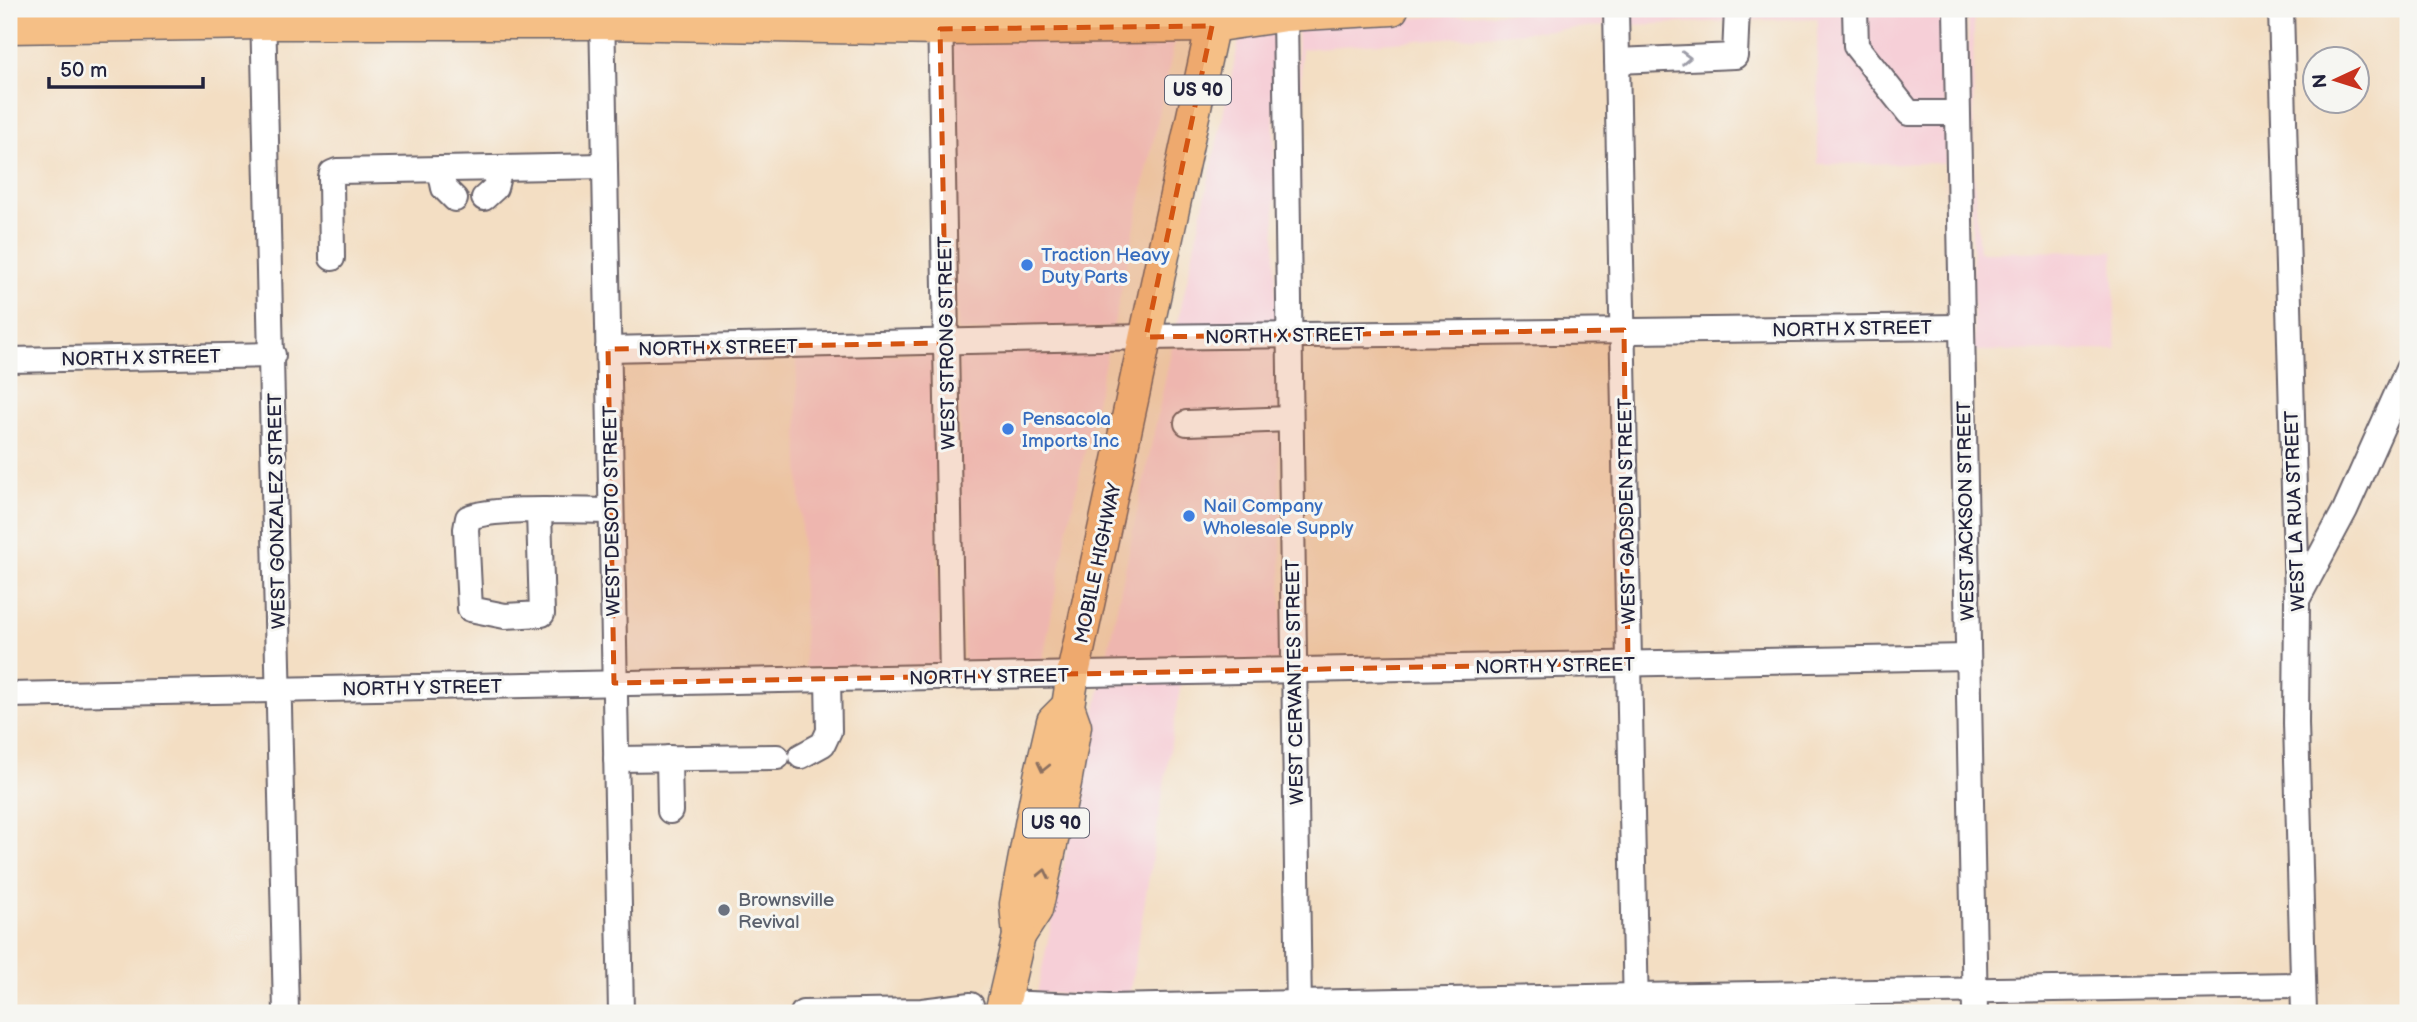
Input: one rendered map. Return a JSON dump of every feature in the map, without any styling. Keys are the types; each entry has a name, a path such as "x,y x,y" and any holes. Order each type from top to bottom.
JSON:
{"main road":[{"path":"9,27 263,16 940,19 1214,17 1392,9"},
{"name":"MOBILE HIGHWAY","path":"992,1007 1019,936 1016,904 1040,777 1053,721 1068,706 1214,17"}],"street":[{"name":"WEST GADSDEN STREET","path":"1616,9 1636,1004"},
{"path":"1617,61 1735,56 1737,9"},
{"path":"1855,9 1856,46 1909,113 1957,113"},
{"name":"WEST JACKSON STREET","path":"1956,9 1975,1001"},
{"name":"WEST LA RUA STREET","path":"2281,9 2297,600 2296,723 2304,1013"},
{"name":"WEST CERVANTES STREET","path":"1285,15 1298,1009"},
{"name":"WEST GONZALEZ STREET","path":"263,16 273,355 286,1013"},
{"name":"WEST DESOTO STREET","path":"602,16 621,1013"},
{"name":"WEST STRONG STREET","path":"940,19 952,677"},
{"path":"332,258 332,173 605,166"},
{"path":"484,198 495,188 500,168"},
{"path":"440,169 444,188 455,199"},
{"name":"NORTH X STREET","path":"608,349 1146,337 1961,327"},
{"name":"NORTH X STREET","path":"9,360 273,355"},
{"path":"2297,600 2345,510 2408,369"},
{"path":"1187,423 1290,419"},
{"path":"539,512 542,614 505,616 470,609 466,529 468,518 479,513 539,512 611,511"},
{"name":"NORTH Y STREET","path":"9,695 1968,657"},
{"path":"616,760 789,757 823,744 829,731 828,679"},
{"path":"669,758 670,811"},
{"path":"803,1013 992,1007 1298,1009 1975,1001 2303,985"}],"highlighted area":[{"path":"1212,26 1146,337 1624,330 1628,663 614,683 608,349 946,343 940,29"}],"shaded area":[{"path":"1561,9 1604,9 1604,26 1301,49 1301,325 1297,25"},
{"path":"1628,9 1944,9 1948,316 1945,163 1818,164 1817,18 1628,25"},
{"path":"1968,9 1974,9 1973,162 1979,252 2113,251 2116,350 1974,351"},
{"path":"1273,27 1276,325 1177,326 1241,32"},
{"path":"1176,36 1113,328 958,332 952,39"},
{"path":"1277,346 1283,661 1105,664 1172,347"},
{"path":"1108,349 1068,527 1042,665 964,666 958,353"},
{"path":"934,354 940,667 805,669 796,356"},
{"path":"1181,683 1129,997 1037,993 1101,684"}],"place":[{"name":"Traction Heavy Duty Parts","path":"1027,265"},
{"name":"Pensacola Imports Inc","path":"1008,429"},
{"name":"Nail Company Wholesale Supply","path":"1189,516"},
{"name":"Brownsville Revival","path":"724,910"}]}
